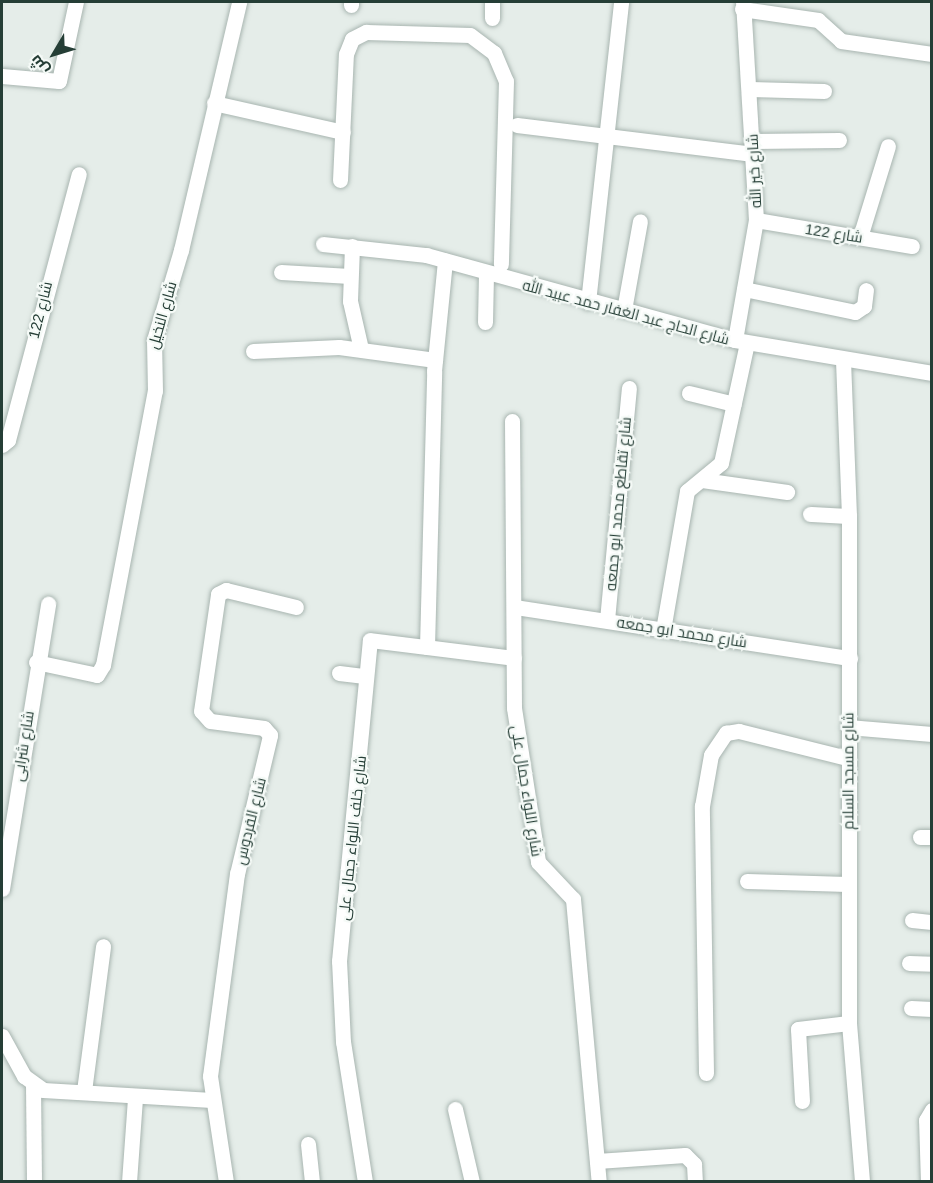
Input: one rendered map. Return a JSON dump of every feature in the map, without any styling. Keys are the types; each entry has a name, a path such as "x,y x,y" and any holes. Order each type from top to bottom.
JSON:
{"street":[{"path":"2,81 59,81 76,2"},
{"name":"شارع النخيل","path":"36,662 97,675 104,665 155,391 154,340 181,250 239,2"},
{"path":"492,2 492,18"},
{"path":"588,302 602,137 621,2"},
{"path":"742,5 818,21 841,41 932,54"},
{"name":"شارع خير الله","path":"663,630 687,491 721,463 734,404 744,289 756,220 750,89 742,5"},
{"path":"340,180 346,54 358,34 463,34 483,42 506,81 501,264"},
{"path":"750,89 824,92"},
{"path":"214,103 343,132"},
{"path":"517,125 602,137 753,148 839,140"},
{"path":"860,237 888,146"},
{"name":"شارع 122","path":"2,445 8,440 80,174"},
{"name":"شارع 122","path":"756,220 912,246"},
{"path":"624,310 640,221"},
{"name":"شارع الحاج عبد الغفار حمد عبيد الله","path":"323,244 352,246 446,261 588,302 741,341 843,360 932,373"},
{"path":"352,246 350,276 361,349"},
{"path":"427,647 435,360 446,261"},
{"path":"281,272 350,276"},
{"path":"485,322 486,273"},
{"path":"744,289 848,312 860,310 866,290"},
{"path":"253,351 361,349 435,360"},
{"name":"شارع مسجد السلام","path":"843,360 849,516 850,658 846,758 849,1023 862,1182"},
{"name":"شارع تقاطع محمد ابو جمعه","path":"607,620 629,388"},
{"path":"689,393 734,404"},
{"name":"شارع اللواء جمال على","path":"512,421 509,568 515,607 513,708 538,862 573,899 599,1182"},
{"path":"702,480 787,492"},
{"path":"810,514 849,516"},
{"name":"شارع الفردوس","path":"226,1182 210,1076 237,874 270,738 264,728 214,722 201,711 217,597 226,590 296,608"},
{"name":"شارع شرابى","path":"2,889 36,662 48,603"},
{"name":"شارع محمد ابو جمعه","path":"515,607 850,658"},
{"name":"شارع خلف اللواء جمال على","path":"365,1182 343,1042 339,961 358,810 365,676 373,638 514,658"},
{"path":"339,673 365,676"},
{"path":"848,727 932,734"},
{"path":"706,1073 702,806 711,754 726,733 739,731 846,758"},
{"path":"747,881 847,884"},
{"path":"912,920 932,921"},
{"path":"84,1091 103,946"},
{"path":"909,963 932,964"},
{"path":"910,1008 932,1009"},
{"path":"802,1101 798,1029 849,1023"},
{"path":"2,1036 33,1085 34,1182"},
{"path":"33,1085 135,1098 212,1100"},
{"path":"129,1182 135,1098"},
{"path":"455,1109 472,1182"},
{"path":"928,1182 926,1120 932,1110"},
{"path":"308,1144 312,1182"},
{"path":"597,1161 685,1155 694,1164 695,1182"}]}
